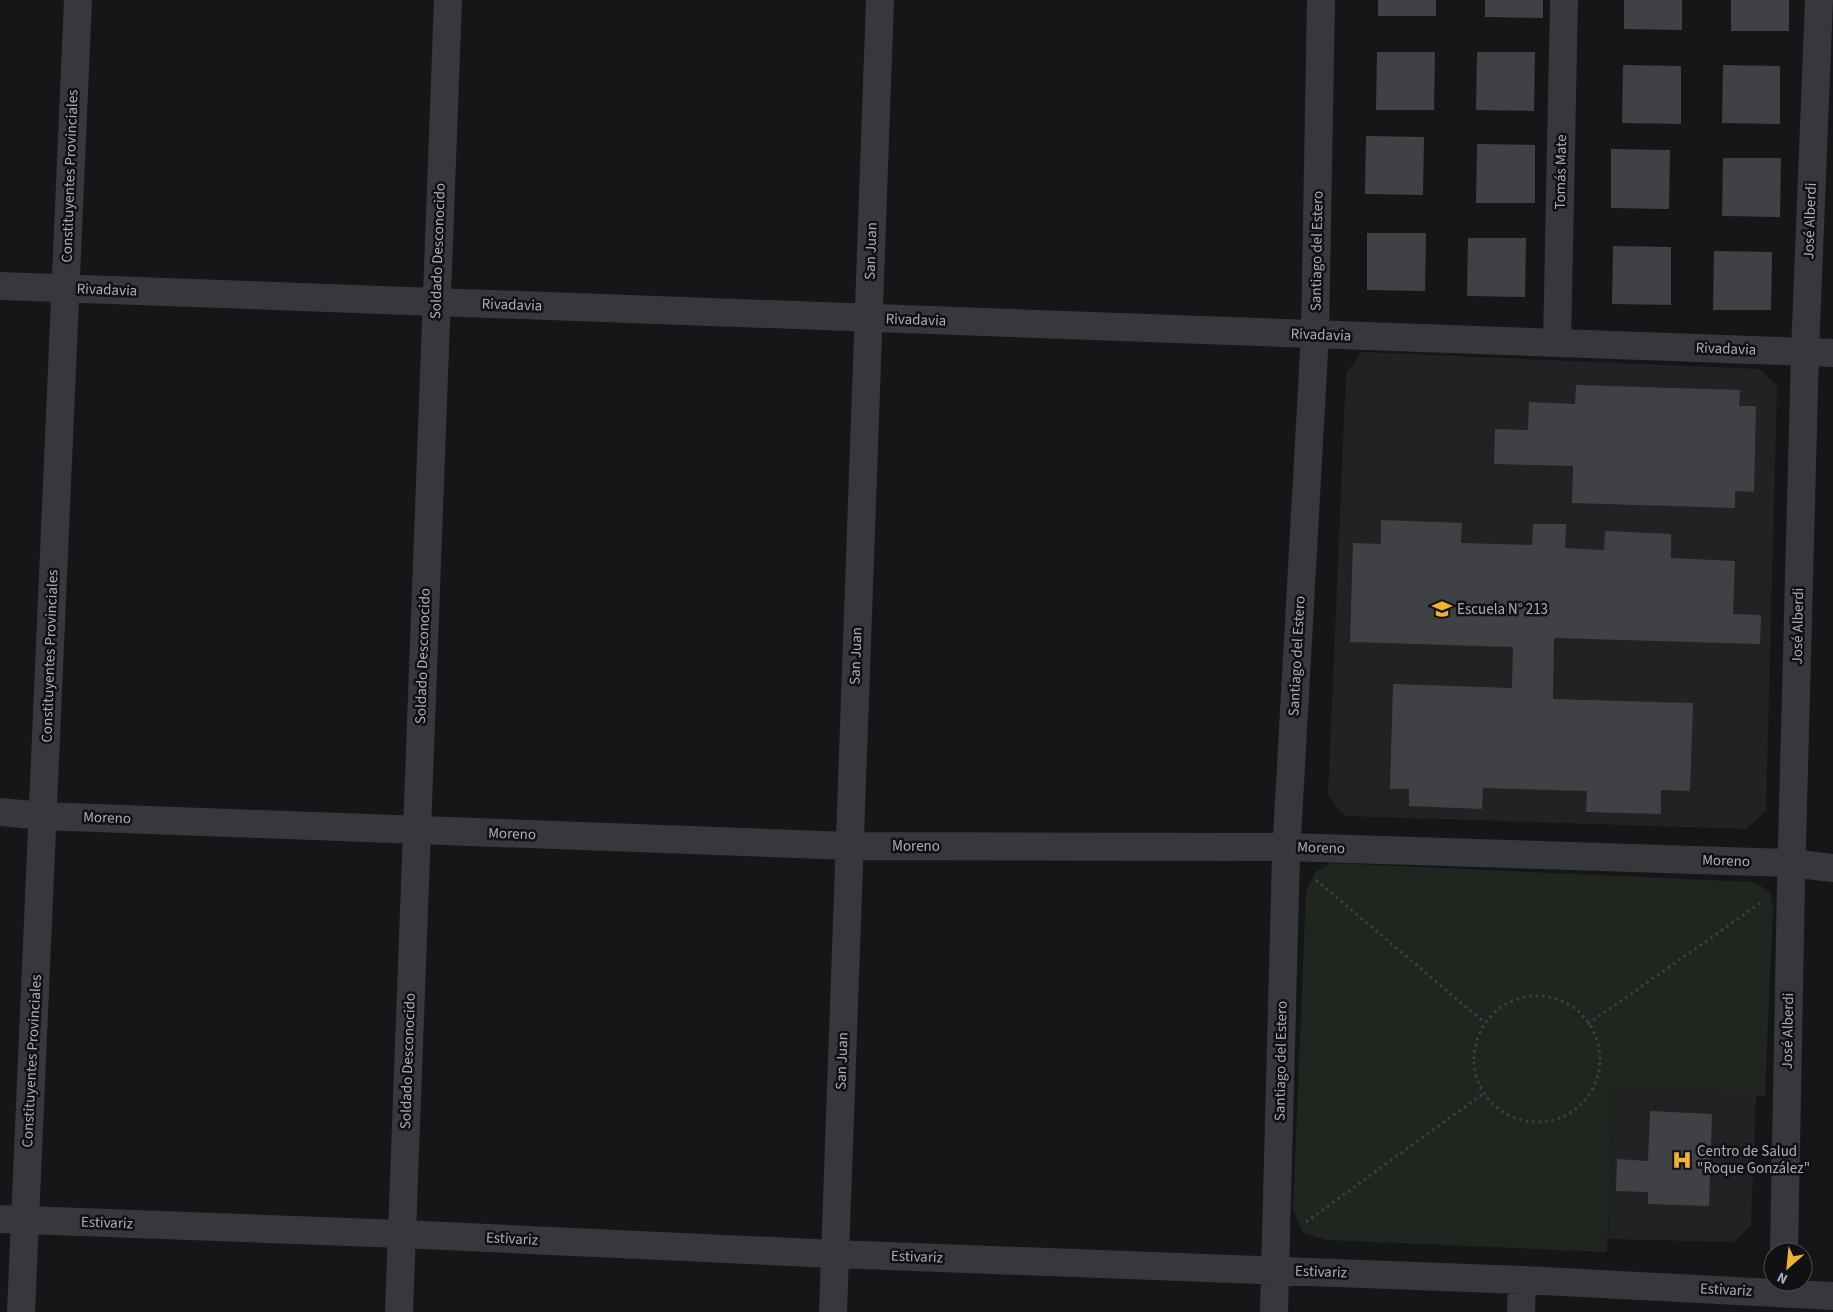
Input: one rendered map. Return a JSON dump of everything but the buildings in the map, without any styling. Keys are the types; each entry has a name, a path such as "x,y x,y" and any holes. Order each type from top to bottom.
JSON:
{"street":[{"name":"Constituyentes Provinciales","path":"21,1312 12,1220 43,816 78,0"},
{"name":"Soldado Desconocido","path":"399,1312 448,0"},
{"name":"San Juan","path":"833,1312 880,0"},
{"name":"Santiago del Estero","path":"1274,1312 1287,851 1315,335 1321,0"},
{"name":"Tomás Mate","path":"1557,343 1564,0"},
{"name":"José Alberdi","path":"1784,1242 1791,873 1805,352 1819,0"},
{"name":"Rivadavia","path":"0,286 1833,353"},
{"name":"Moreno","path":"0,812 43,816 849,846 1287,851 1791,873 1833,868"},
{"name":"Estivariz","path":"12,1220 1522,1280 1782,1296 1833,1296"},
{"path":"1521,1312 1522,1280"}],"path":[{"path":"1287,851 1485,1023"},
{"path":"1588,1024 1791,873"},
{"path":"1543,996 1563,1002 1580,1014 1588,1024 1593,1030 1599,1047 1600,1064 1596,1081 1588,1096 1575,1110 1558,1119 1538,1123 1519,1120 1502,1112 1487,1099 1477,1080 1473,1059 1477,1038 1487,1019 1503,1006 1522,998 1543,996"},
{"path":"1276,1243 1484,1093"}],"shaded area":[{"path":"1362,352 1760,369 1777,386 1766,810 1747,829 1345,816 1328,796 1346,373"},
{"path":"1331,863 1754,882 1769,891 1773,905 1765,1096 1614,1089 1607,1252 1327,1240 1303,1233 1293,1210 1306,891 1315,872"},
{"name":"Centro de Salud \"Roque González\"","path":"1614,1089 1756,1095 1751,1225 1734,1242 1608,1239"}],"place":[{"name":"Escuela N° 213","path":"1442,609"},
{"name":"Centro de Salud \"Roque González\"","path":"1682,1160"}]}
